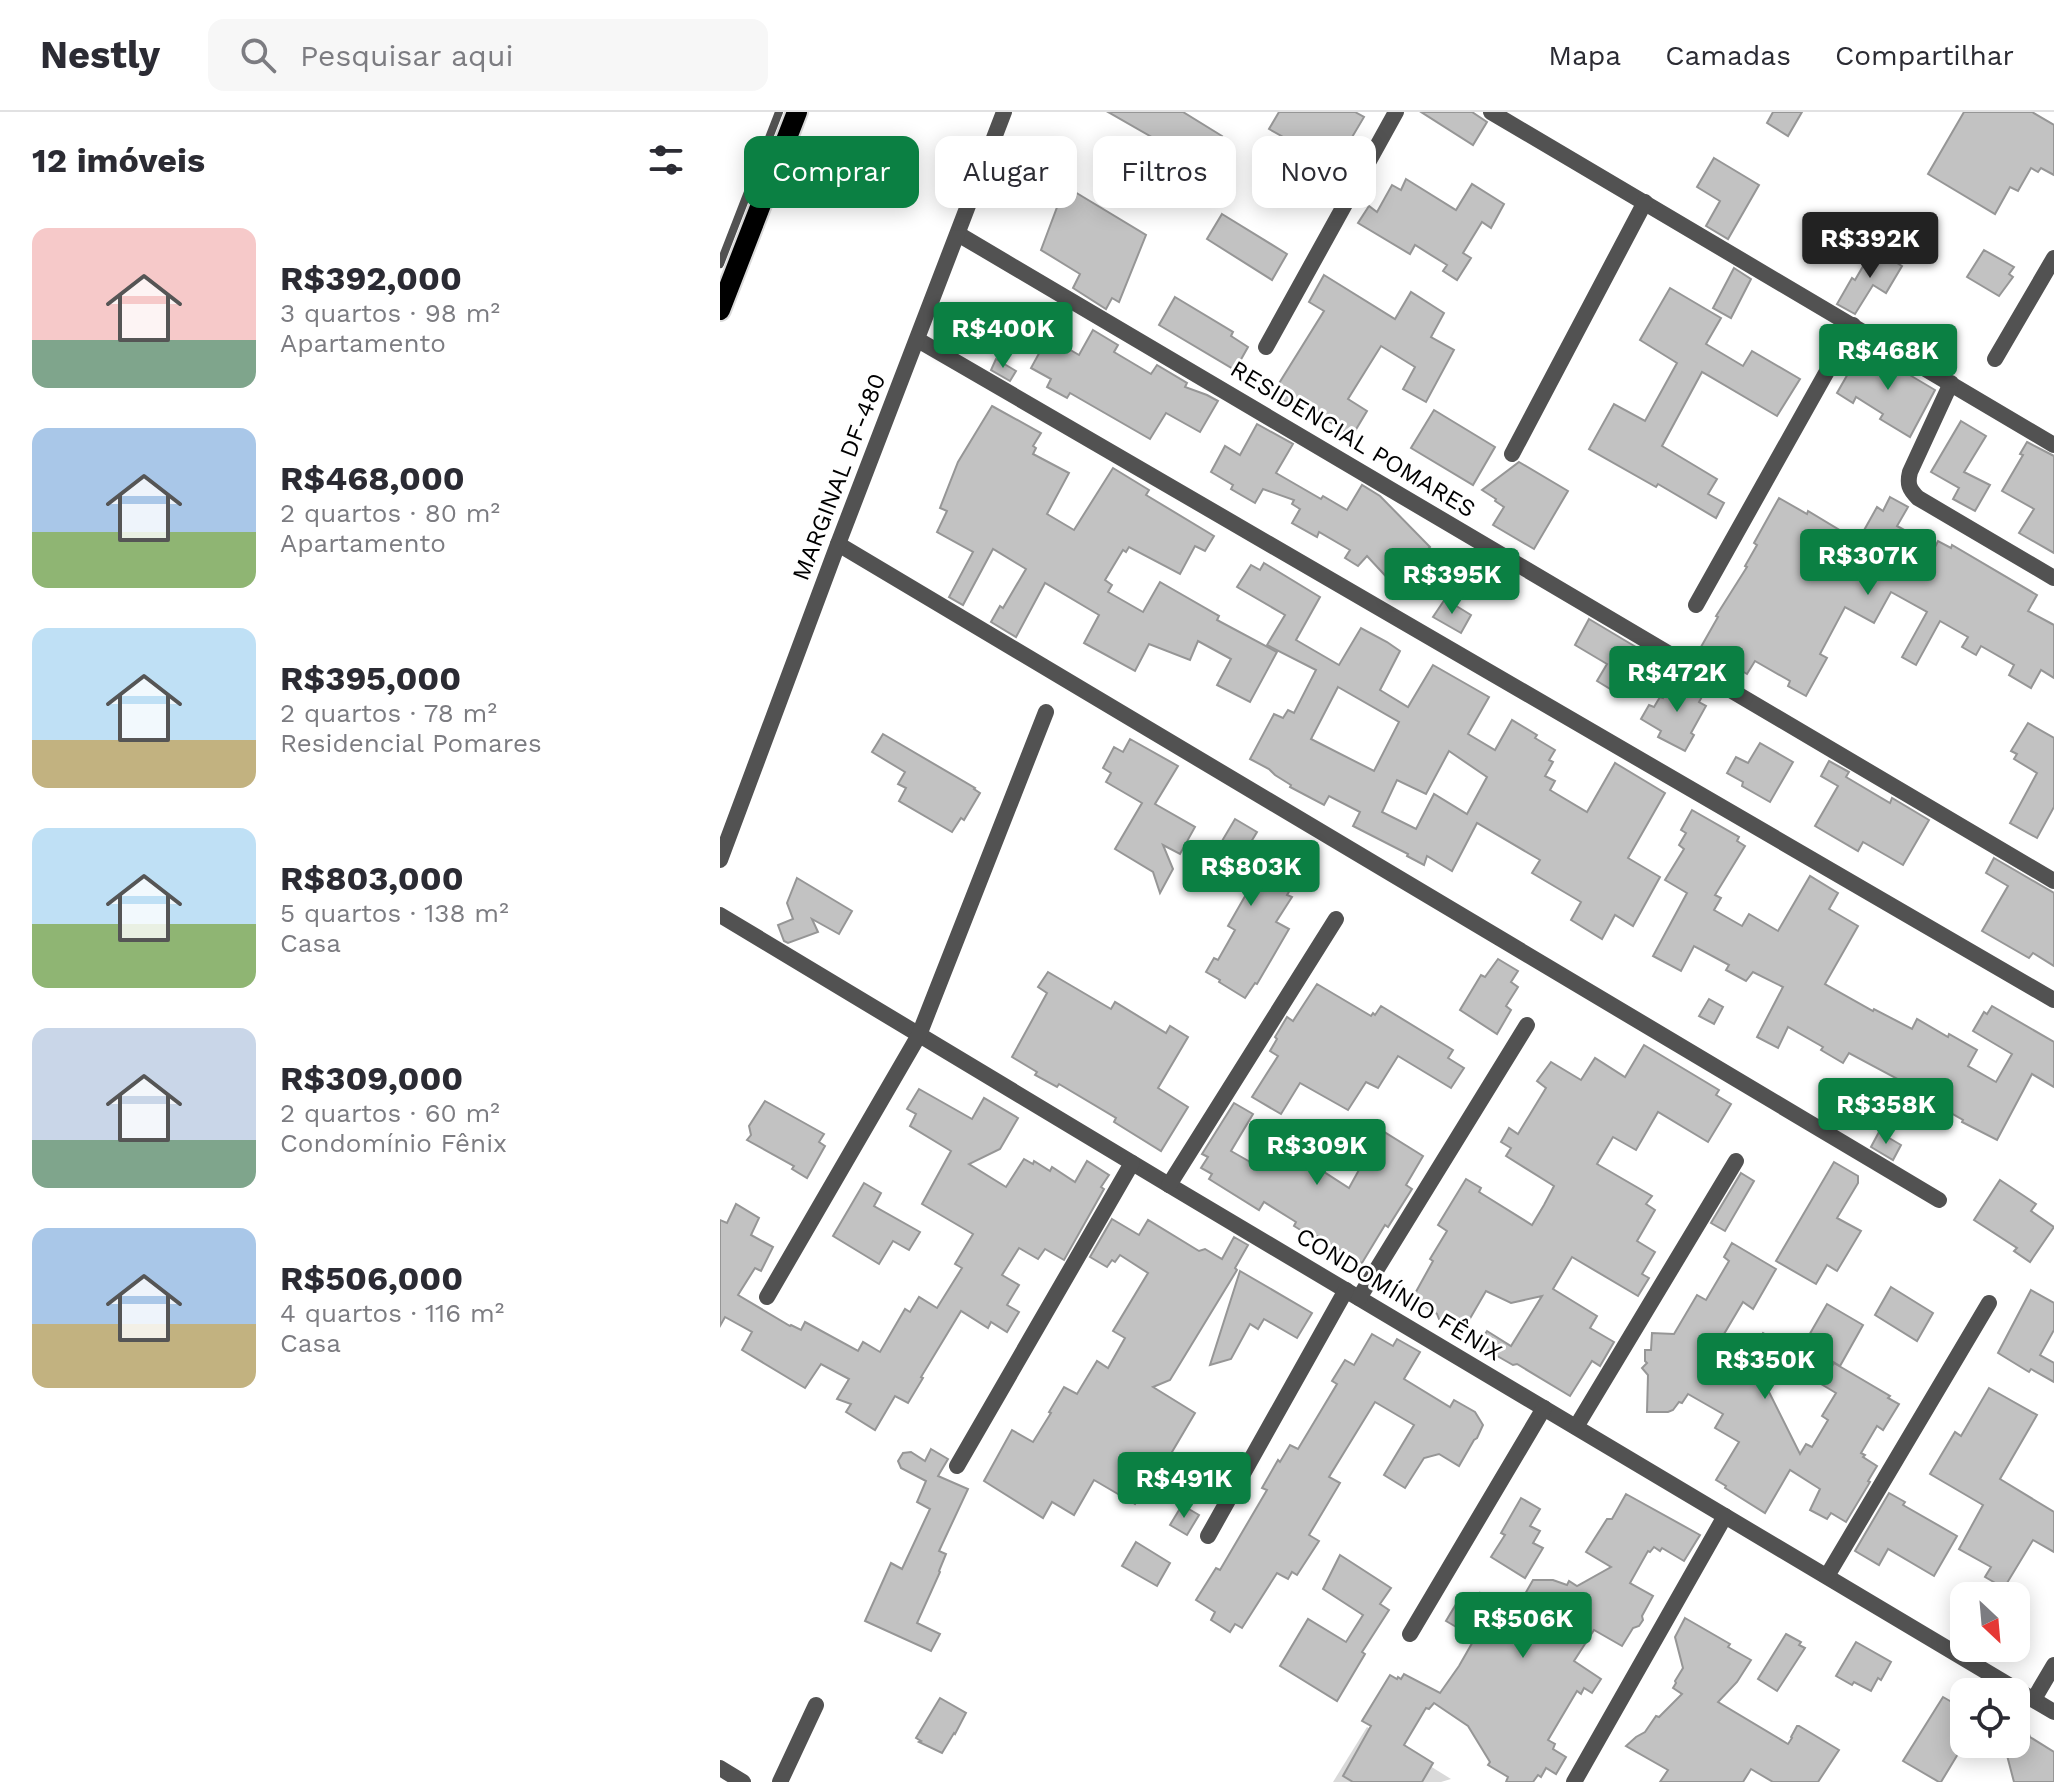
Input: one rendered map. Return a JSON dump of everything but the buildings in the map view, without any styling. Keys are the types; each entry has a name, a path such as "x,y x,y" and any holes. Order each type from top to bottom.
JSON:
{"main road":[{"path":"720,310 797,112"}],"street":[{"name":"MARGINAL DF-480","path":"720,860 1004,112"},
{"path":"1266,347 1396,112"},
{"path":"1491,112 2054,445"},
{"path":"1512,454 1645,202"},
{"name":"RESIDENCIAL POMARES","path":"958,234 2054,881"},
{"path":"1995,359 2054,258"},
{"path":"1696,605 1853,325"},
{"path":"918,340 2054,1000"},
{"path":"1951,383 1910,472 1907,482 1910,490 1918,498 2054,578"},
{"path":"838,544 1939,1200"},
{"path":"767,1297 919,1035 1046,712"},
{"name":"CONDOMÍNIO FÊNIX","path":"720,915 2054,1712"},
{"path":"1169,1185 1336,919"},
{"path":"1208,1536 1353,1294 1527,1025"},
{"path":"1576,1427 1736,1161"},
{"path":"957,1466 1132,1163"},
{"path":"1827,1576 1989,1303"},
{"path":"1410,1634 1544,1408"},
{"path":"1574,1782 1725,1516"},
{"path":"2034,1699 2054,1665"},
{"path":"780,1782 816,1705"},
{"path":"720,1768 743,1782"}],"lane":[{"path":"720,264 779,112"}],"shaded area":[{"path":"1367,1727 1451,1779 1441,1782 1333,1782"}]}
